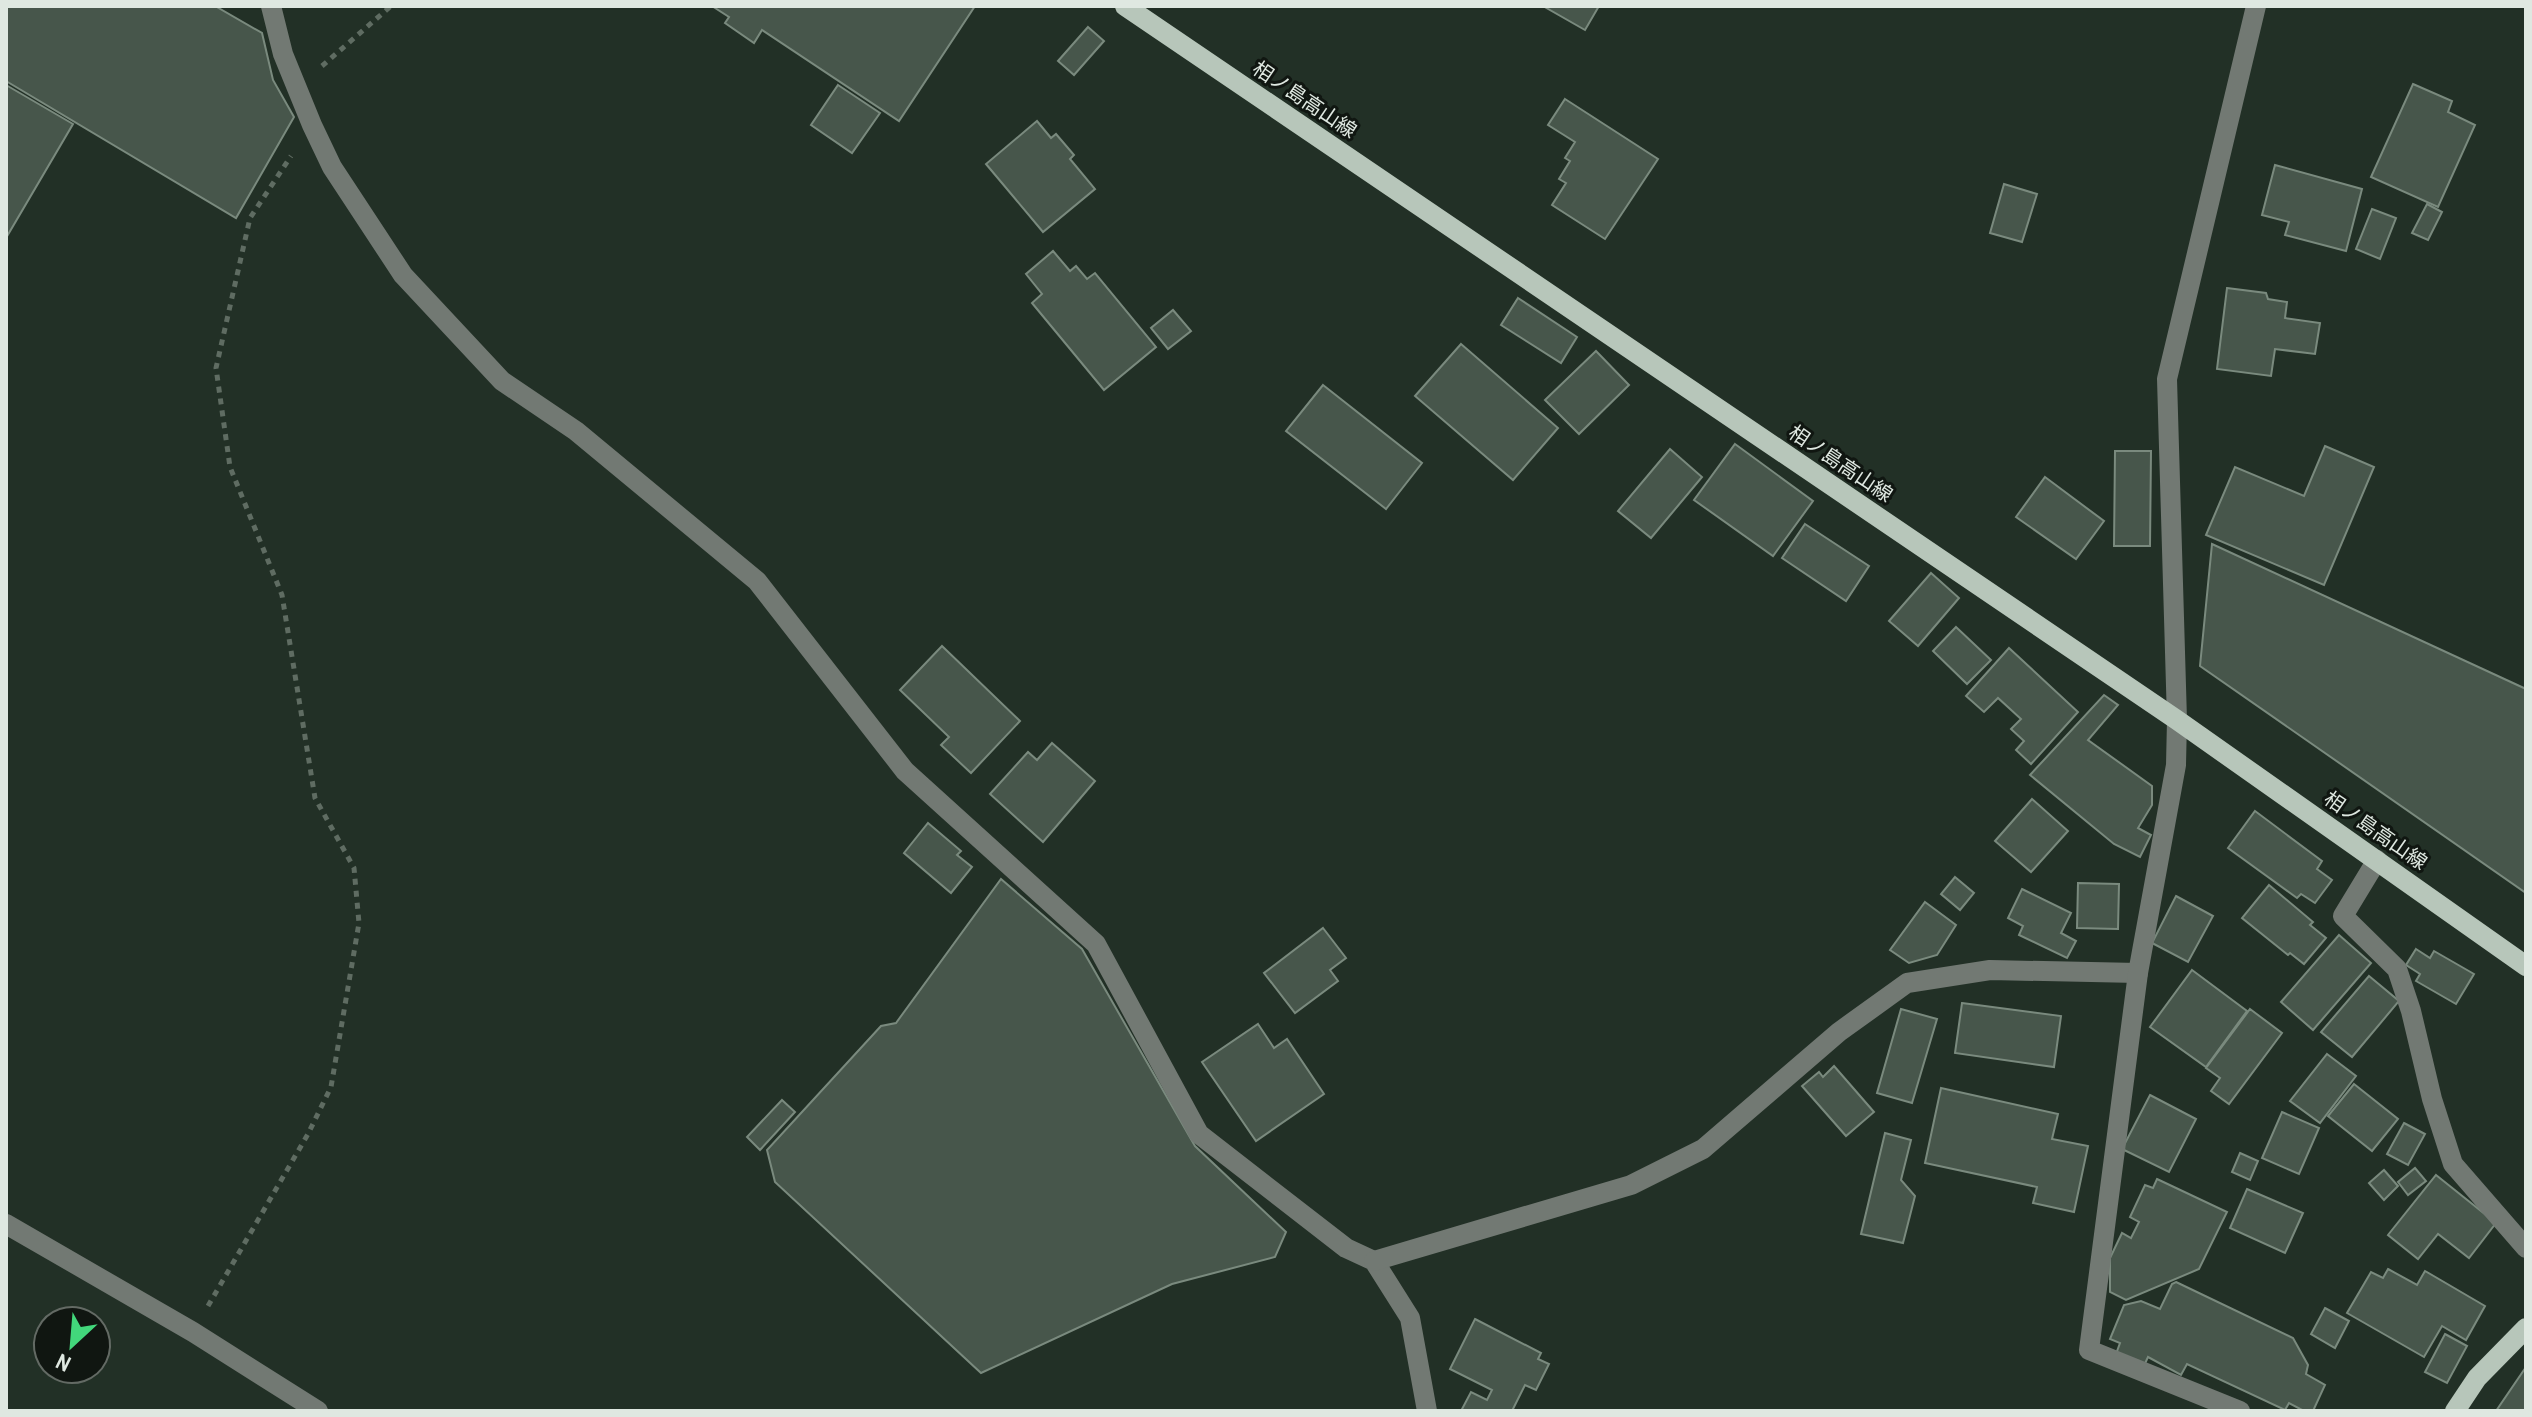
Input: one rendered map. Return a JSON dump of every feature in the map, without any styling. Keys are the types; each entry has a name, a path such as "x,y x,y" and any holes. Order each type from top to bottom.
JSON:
{"main road":[{"name":"相ノ島高山線","path":"1125,6 2177,720 2526,966"},
{"path":"2455,1411 2477,1378 2526,1328"}],"street":[{"path":"271,6 283,54 332,167 403,275 502,381 576,431 757,581 905,771 1096,944 1199,1134 1346,1248 1374,1261 1410,1318 1427,1411"},
{"path":"2240,1411 2089,1350 2138,973 2176,765 2167,379 2256,6"},
{"path":"2377,860 2343,916 2397,969 2453,1164 2526,1248"},
{"path":"1374,1261 1631,1185 1703,1149 1839,1032 1907,983 1990,970 2138,973"},
{"path":"6,1224 193,1332 318,1411"}],"path":[{"path":"296,87 391,6"},
{"path":"193,1332 308,1134 331,1087 359,923 354,868 315,798 282,595 230,467 216,368 250,218 312,125"}],"building":[{"path":"6,6 215,6 262,33 273,80 294,117 236,218 6,81"},
{"path":"712,6 975,6 899,121 762,30 754,43 725,23 729,17"},
{"path":"1543,6 1599,6 1585,30"},
{"path":"1088,27 1104,41 1074,75 1058,61"},
{"path":"2413,84 2452,101 2448,112 2475,125 2438,207 2371,177"},
{"path":"6,85 73,124 6,238"},
{"path":"838,85 880,113 852,153 811,125"},
{"path":"1565,99 1658,159 1605,239 1552,205 1566,183 1559,179 1570,161 1565,158 1575,142 1548,125"},
{"path":"1037,121 1051,138 1056,134 1074,155 1070,159 1095,189 1043,232 986,164"},
{"path":"2275,165 2362,189 2346,251 2285,235 2289,222 2262,215"},
{"path":"2004,184 2037,194 2022,242 1990,233"},
{"path":"2427,204 2442,212 2428,240 2412,233"},
{"path":"2372,209 2396,218 2380,259 2356,249"},
{"path":"1053,251 1070,271 1076,266 1087,279 1095,273 1156,347 1104,390 1032,303 1042,294 1026,274"},
{"path":"2227,288 2266,293 2268,299 2287,302 2285,318 2320,323 2315,354 2275,349 2271,376 2217,369"},
{"path":"1518,298 1577,337 1561,363 1501,325"},
{"path":"1173,310 1191,331 1168,349 1151,328"},
{"path":"1461,344 1558,428 1513,480 1415,396"},
{"path":"1596,351 1629,385 1579,434 1545,400"},
{"path":"1323,385 1422,463 1386,509 1286,431"},
{"path":"1735,444 1813,501 1773,556 1694,500"},
{"path":"2325,446 2374,467 2324,585 2206,535 2235,467 2304,496"},
{"path":"1670,449 1702,477 1651,538 1618,511"},
{"path":"2115,451 2151,451 2150,546 2114,546"},
{"path":"2045,477 2104,521 2076,559 2016,517"},
{"path":"1805,524 1869,566 1846,601 1782,558"},
{"path":"2212,544 2526,689 2526,893 2200,666"},
{"path":"1931,573 1959,598 1918,646 1889,621"},
{"path":"1956,627 1991,660 1967,684 1933,651"},
{"path":"942,646 1020,721 971,773 941,745 949,737 900,690"},
{"path":"2009,648 2078,712 2031,764 2016,750 2024,741 2011,729 2021,719 1998,698 1984,712 1966,696"},
{"path":"2104,695 2118,705 2088,740 2152,786 2152,805 2138,828 2151,835 2140,857 2114,844 2030,775"},
{"path":"1052,743 1095,781 1043,842 990,794 1028,752 1037,760"},
{"path":"2032,799 2068,831 2031,872 1995,841"},
{"path":"2255,811 2322,861 2317,869 2332,880 2315,903 2301,894 2297,898 2228,848"},
{"path":"928,823 961,851 957,855 972,867 951,893 904,853"},
{"path":"1955,877 1974,893 1960,910 1941,894"},
{"path":"1001,879 1082,949 1195,1146 1286,1232 1275,1257 1172,1284 981,1373 775,1182 767,1150 881,1026 896,1023"},
{"path":"2078,883 2119,884 2118,929 2077,928"},
{"path":"2269,885 2313,922 2310,925 2326,938 2304,964 2242,918"},
{"path":"2022,889 2071,913 2061,933 2076,941 2067,958 2019,935 2023,926 2008,918"},
{"path":"2176,896 2213,916 2188,962 2152,943"},
{"path":"1925,902 1956,925 1937,955 1909,963 1890,950"},
{"path":"1323,928 1346,958 1330,970 1338,981 1295,1013 1264,973"},
{"path":"2339,935 2371,963 2313,1030 2281,1002"},
{"path":"2416,949 2430,958 2434,951 2474,974 2456,1004 2416,981 2420,974 2406,965"},
{"path":"2192,970 2247,1011 2206,1067 2150,1027"},
{"path":"2369,976 2399,1001 2352,1057 2321,1032"},
{"path":"1962,1003 2061,1016 2054,1067 1955,1053"},
{"path":"1901,1009 1937,1019 1912,1103 1877,1093"},
{"path":"2250,1009 2282,1033 2229,1104 2211,1091 2220,1078 2206,1068"},
{"path":"1258,1024 1274,1048 1287,1039 1324,1094 1256,1141 1202,1062"},
{"path":"2327,1054 2356,1076 2320,1123 2290,1101"},
{"path":"1834,1066 1874,1112 1846,1136 1802,1086 1819,1072 1823,1077"},
{"path":"2354,1084 2398,1119 2372,1151 2328,1116"},
{"path":"1941,1088 2058,1114 2052,1139 2088,1146 2074,1212 2033,1203 2037,1187 1925,1163"},
{"path":"2150,1095 2196,1119 2169,1172 2122,1149"},
{"path":"782,1100 795,1112 760,1150 747,1137"},
{"path":"2282,1112 2319,1128 2299,1174 2262,1158"},
{"path":"2404,1123 2425,1134 2408,1165 2387,1154"},
{"path":"1885,1133 1911,1140 1901,1180 1915,1196 1903,1243 1861,1234"},
{"path":"2240,1153 2258,1161 2250,1180 2232,1172"},
{"path":"2415,1168 2426,1181 2408,1195 2398,1182"},
{"path":"2384,1170 2398,1186 2384,1200 2369,1183"},
{"path":"2436,1175 2496,1223 2469,1258 2438,1234 2418,1259 2388,1235"},
{"path":"2157,1179 2227,1212 2199,1269 2126,1300 2110,1292 2110,1258 2122,1233 2131,1238 2139,1222 2130,1217 2145,1185 2153,1188"},
{"path":"2247,1189 2303,1213 2285,1253 2230,1228"},
{"path":"2388,1269 2417,1285 2425,1271 2485,1306 2466,1340 2442,1326 2424,1357 2347,1313 2371,1272 2383,1278"},
{"path":"2176,1282 2293,1338 2308,1365 2306,1374 2325,1385 2313,1411 2304,1411 2289,1403 2285,1410 2187,1364 2181,1375 2148,1357 2143,1368 2116,1354 2120,1343 2110,1339 2124,1305 2141,1301 2160,1309 2172,1284"},
{"path":"2325,1308 2349,1321 2335,1348 2311,1334"},
{"path":"1475,1319 1541,1353 1538,1359 1549,1364 1536,1390 1525,1385 1512,1411 1461,1411 1471,1392 1487,1400 1492,1390 1450,1369"},
{"path":"2445,1334 2467,1346 2447,1383 2425,1372"},
{"path":"2526,1367 2526,1411 2496,1411"}]}
